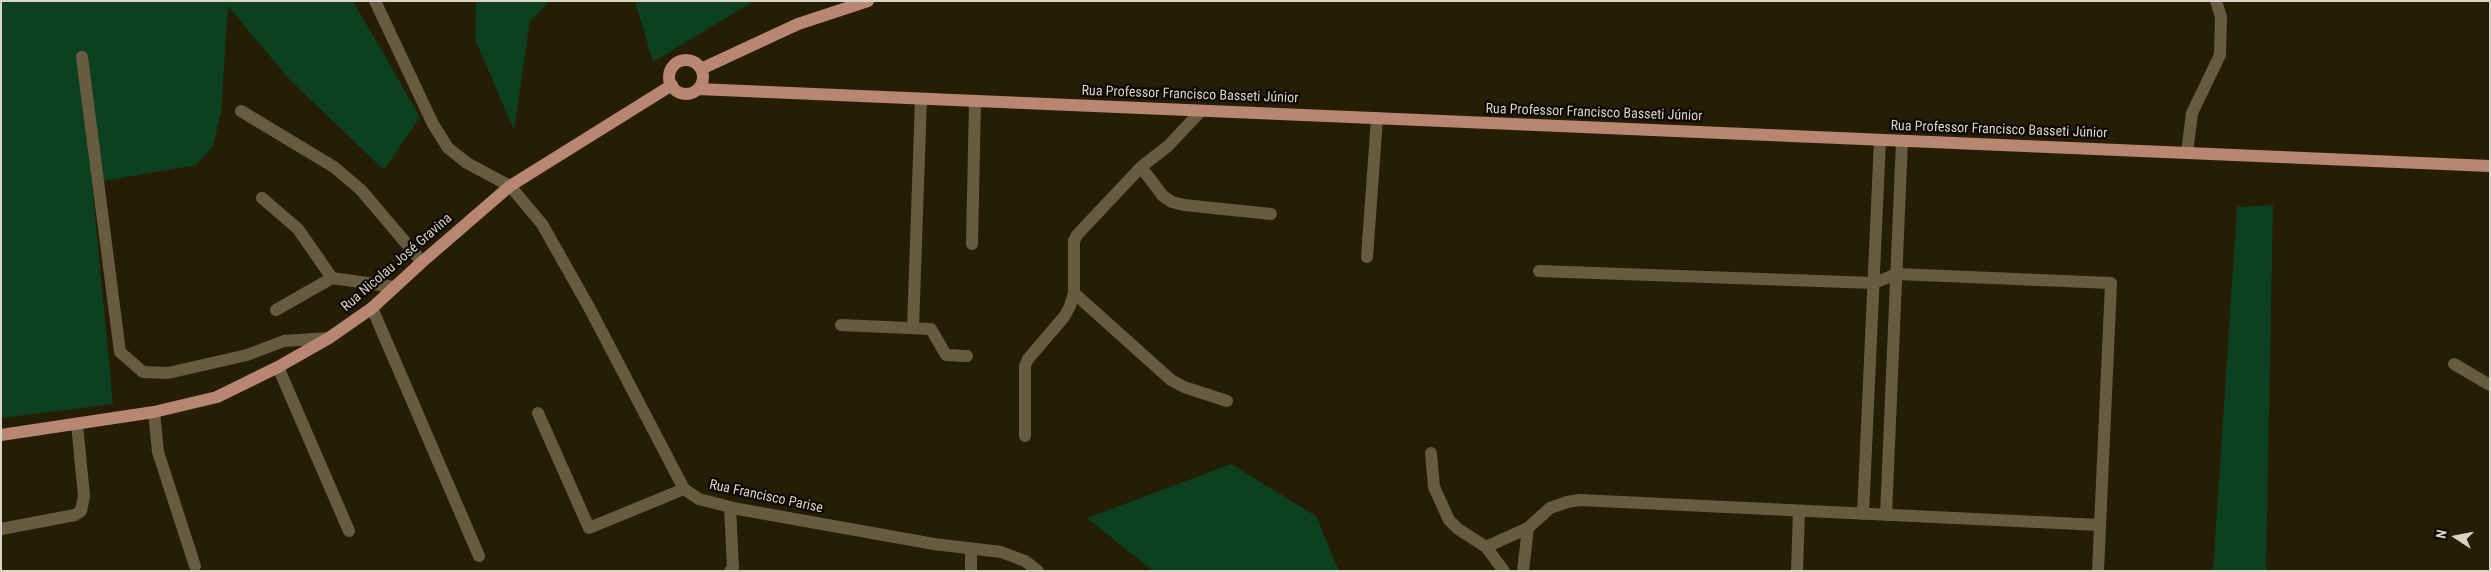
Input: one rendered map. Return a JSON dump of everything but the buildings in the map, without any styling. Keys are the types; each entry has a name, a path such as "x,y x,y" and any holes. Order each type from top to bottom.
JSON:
{"main road":[{"path":"701,69 798,24 868,1"},
{"path":"681,61 692,61 701,69 703,80 698,89 684,94 672,85 670,80 672,68 681,61"},
{"name":"Rua Nicolau José Gravina","path":"1,435 154,412 217,397 278,367 329,338 372,308 510,186 672,85"},
{"name":"Rua Professor Francisco Basseti Júnior","path":"698,89 2490,166"}],"street":[{"path":"375,1 433,124 448,148 467,163 510,186 542,224 590,309 684,489 589,528 538,414"},
{"path":"2187,153 2192,113 2220,55 2222,17 2216,1"},
{"path":"82,57 120,352 143,372 168,374 247,355 284,341 329,338"},
{"path":"913,328 920,99"},
{"path":"972,244 974,101"},
{"path":"241,111 334,167 361,190 422,262"},
{"path":"1024,436 1025,366 1028,359 1064,317 1074,293 1074,241 1141,167 1168,146 1201,111"},
{"path":"1367,257 1377,118"},
{"path":"1864,514 1880,140"},
{"path":"1886,515 1902,141"},
{"path":"1141,167 1163,196 1172,202 1184,205 1270,214"},
{"path":"262,198 298,229 332,278"},
{"path":"1539,271 1874,283 1896,274 2111,283 2098,571"},
{"path":"276,310 332,278 395,287"},
{"path":"1074,293 1171,380 1184,387 1227,401"},
{"path":"372,308 479,556"},
{"path":"841,325 931,329 946,355 967,356"},
{"path":"2454,364 2490,385"},
{"path":"278,367 349,531"},
{"path":"154,412 158,452 195,566"},
{"path":"1,529 75,515 81,511 84,496 77,424"},
{"path":"1431,454 1434,487 1441,506 1458,529 1486,548 1504,571"},
{"name":"Rua Francisco Parise","path":"684,489 700,499 730,507 934,544 1001,552 1025,561 1038,571"},
{"path":"1486,548 1528,528 1550,508 1580,500 2100,525"},
{"path":"730,507 733,568 730,571"},
{"path":"1797,571 1799,511"},
{"path":"1523,571 1528,528"},
{"path":"971,549 972,571"}],"green space":[{"path":"1,1 353,1 420,117 384,170 290,80 228,6 221,113 213,146 196,165 92,183 113,404 1,418"},
{"path":"476,1 550,1 530,21 514,130 475,39"},
{"path":"635,1 754,1 653,62"},
{"path":"2273,205 2266,571 2213,571 2237,207"},
{"path":"1231,464 1316,516 1339,571 1153,571 1087,518"}]}
